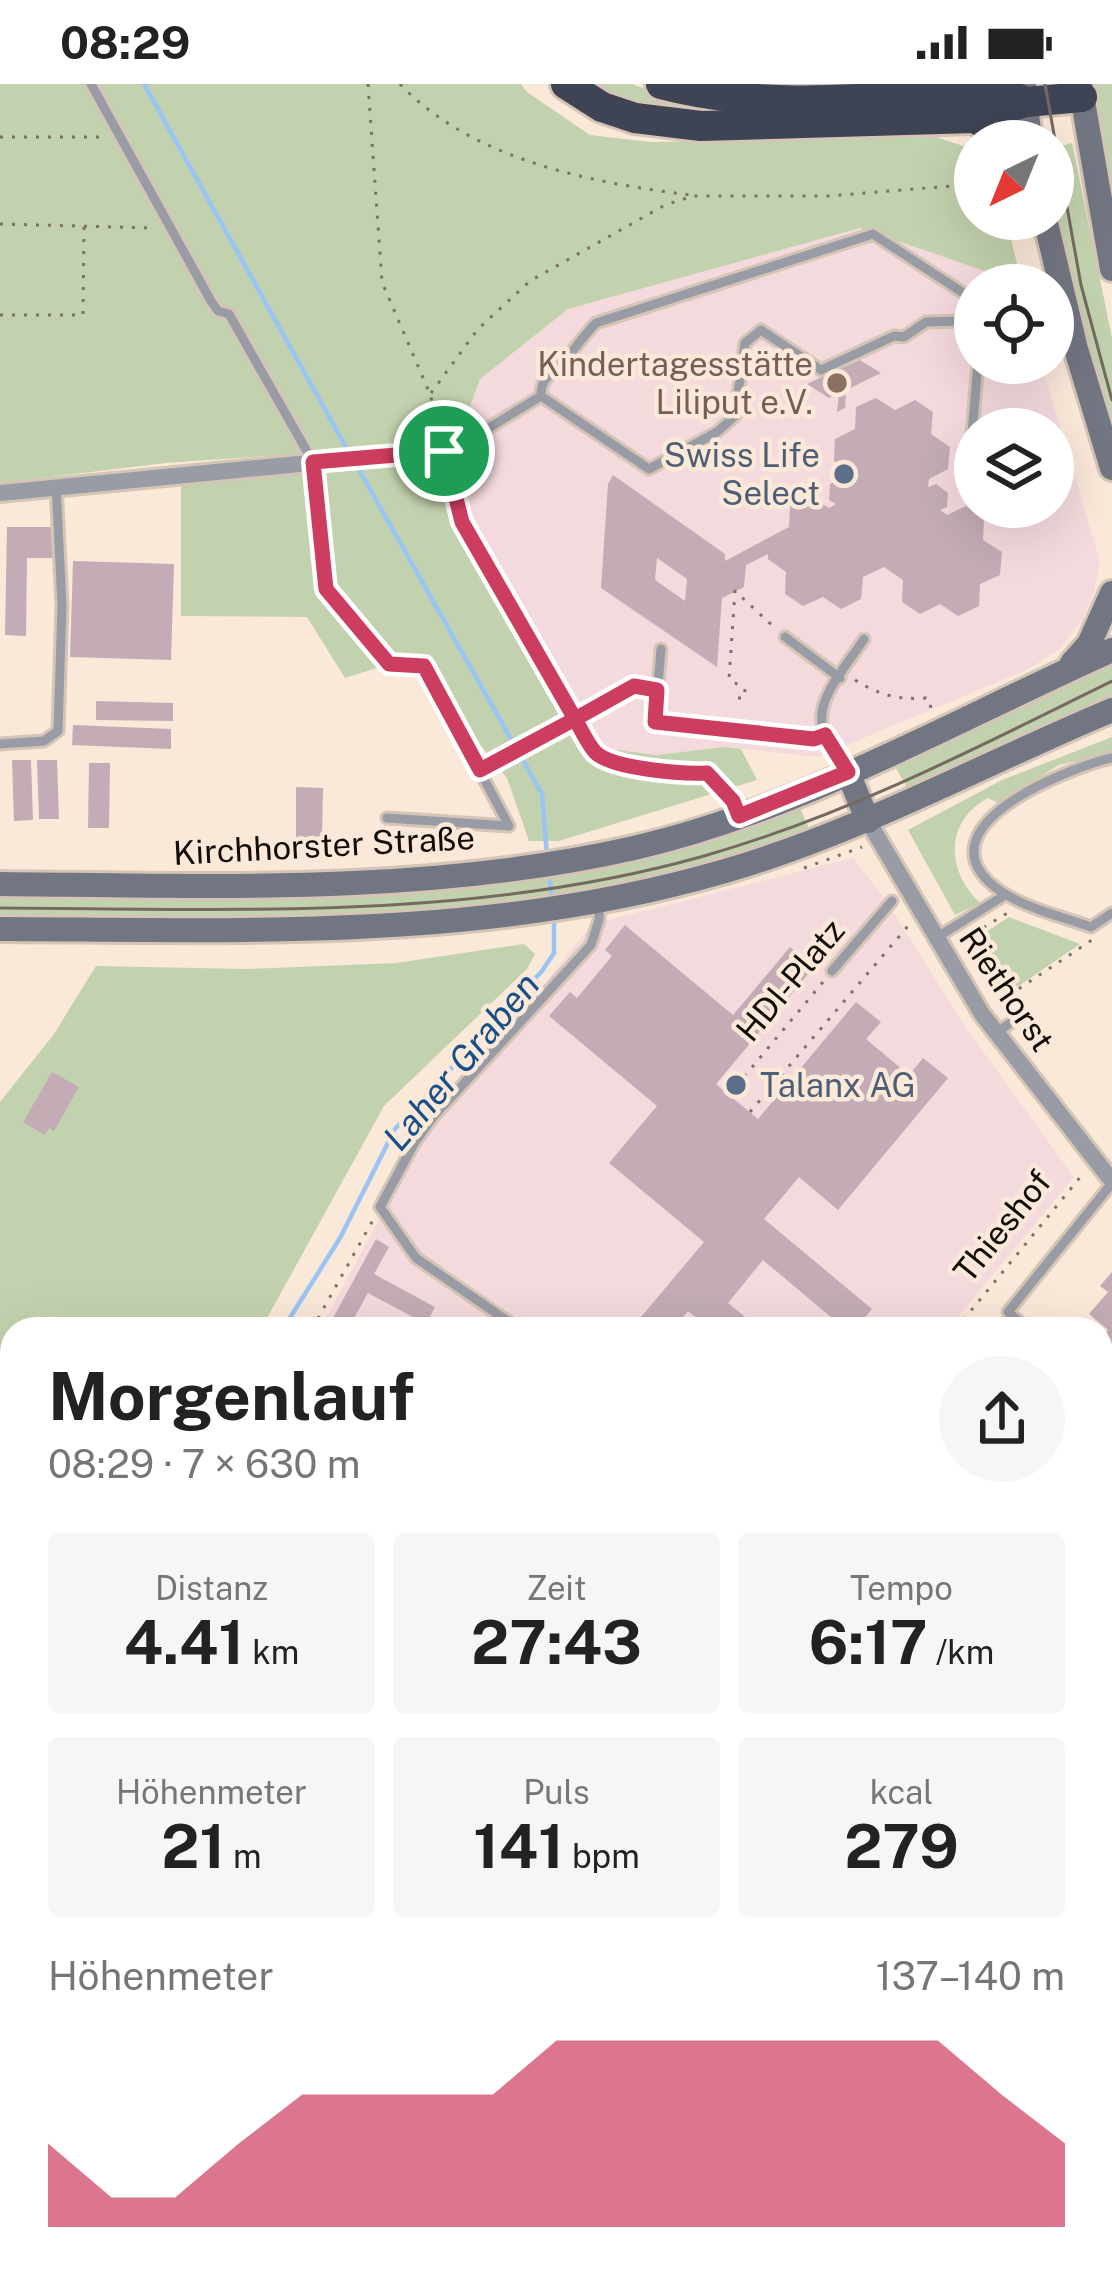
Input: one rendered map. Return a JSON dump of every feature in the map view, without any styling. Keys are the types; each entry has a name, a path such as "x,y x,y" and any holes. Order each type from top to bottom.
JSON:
{"highway":[{"path":"566,84 602,107 676,125 1081,91"},
{"path":"661,84 734,98 968,98 994,120"}],"main road":[{"path":"1081,91 1112,269"},
{"path":"1050,240 1112,468"},
{"path":"1065,671 1089,644 1112,592"},
{"name":"Kirchhorster Straße","path":"0,884 401,882 636,847 739,816 848,772 1112,650"},
{"path":"0,929 413,927 569,908 722,872 868,821 1112,710"},
{"path":"848,772 868,821"}],"street":[{"path":"0,493 371,457"},
{"name":"Riethorst","path":"868,821 936,938 1112,1182"}],"lane":[{"path":"91,84 218,311 229,314 313,462 326,589 389,664 424,666 509,826 387,818"},
{"path":"541,396 541,384 548,374 563,364 568,352 596,323 873,234 954,287"},
{"path":"541,396 649,469 717,432 735,416 746,343 760,330 821,370 894,336 904,337 926,322 954,321"},
{"path":"371,457 466,443 541,396"},
{"path":"0,744 44,741 58,731 62,605 56,485"},
{"path":"785,637 842,675"},
{"path":"848,772 825,735 821,717 824,704 864,639"},
{"path":"661,649 655,722 814,739 825,735"},
{"path":"1112,758 1078,765 988,818 976,835 975,861 984,878 1005,895 1091,927 1112,913"},
{"path":"936,938 1005,895"},
{"path":"502,1317 416,1258 380,1207 433,1118 591,945 599,920 598,900"},
{"name":"HDI-Platz","path":"832,971 892,901"},
{"path":"1014,1317 1008,1312 1112,1182"}],"path":[{"path":"368,84 382,282 430,394 462,522 595,752 606,760 656,770 707,773 733,801 739,816"},
{"path":"400,84 453,127 528,159 599,181 692,196 830,196 954,186"},
{"path":"0,137 121,137"},
{"path":"430,394 478,329 530,281 618,229 692,196"},
{"path":"0,224 170,228"},
{"path":"0,315 83,315 84,225"},
{"path":"738,698 744,698 745,689 729,679 735,592 785,637"},
{"path":"842,675 874,692 902,699 926,698 932,707"},
{"path":"480,770 634,686 657,690"},
{"path":"963,940 1009,912"},
{"name":"HDI-Platz","path":"750,1112 908,926"},
{"path":"999,1003 1101,934"},
{"name":"HDI-Platz","path":"729,1095 832,971"},
{"name":"Thieshof","path":"967,1317 1083,1174"},
{"path":"319,1317 380,1207"}],"shaded area":[{"path":"860,228 964,264 954,264 954,384 1047,384 1054,408 954,408 954,528 1074,528 1074,474 1100,561 1094,593 1082,621 1058,650 1029,669 818,757 725,747 656,755 596,747 468,522 457,465 461,431 480,379 568,309"},
{"name":"Talanx AG","path":"853,858 885,899 966,1028 1074,1177 958,1317 326,1317 421,1141 592,924"}],"green space":[{"path":"0,84 521,84 590,135 650,142 936,137 954,143 954,240 1011,240 1017,264 964,264 860,228 568,309 480,379 461,431 457,465 468,522 596,747 656,755 741,749 757,780 559,841 529,841 507,778 438,693 424,666 389,664 345,678 307,617 181,616 181,482 280,475 280,455 0,483"},
{"path":"593,84 632,84 721,111 655,106"},
{"path":"1091,84 1112,84 1112,217"},
{"path":"1074,153 1112,338 1112,437 1074,301 1074,264 1066,264 1062,240 1074,240"},
{"path":"1112,659 1112,697 907,793 903,788 906,785 895,767"},
{"path":"1112,737 1112,753 1059,765 998,803 988,798 963,820 957,833 956,862 980,903 955,915 908,830 1002,780"},
{"path":"799,805 810,831 719,863 653,880 430,917 0,921 0,892 373,891"},
{"path":"1009,917 1080,944 1007,994 972,941"},
{"path":"524,944 535,954 527,969 384,1106 268,1317 0,1317 0,1102 54,1034 96,966 247,969 396,963"}],"building":[{"path":"858,359 881,373 846,390 845,408 837,412 839,393 829,398 807,384"},
{"path":"876,398 895,410 915,400 933,412 931,434 950,447 948,469 929,479 928,487 936,484 948,493 947,507 940,510 947,515 954,512 954,528 984,528 983,540 1002,552 1000,575 980,584 979,606 958,616 940,604 920,614 902,602 903,580 884,567 863,577 861,599 841,609 823,597 803,606 785,594 786,572 768,554 746,565 744,587 722,598 717,667 601,588 608,484 613,475 725,554 725,561 789,527 790,506 810,496 829,508 836,504 829,500 830,484 844,478 851,482 852,474 834,461 835,439 855,429 856,407","holes":["657,558 687,579 685,601 655,580"]},
{"path":"7,527 57,527 57,558 27,558 26,636 5,635"},
{"path":"73,561 174,564 171,660 70,657"},
{"path":"96,701 173,703 173,721 96,720"},
{"path":"73,725 171,729 171,749 72,745"},
{"path":"12,760 31,760 33,820 14,821"},
{"path":"37,760 57,760 59,819 39,819"},
{"path":"89,763 110,763 109,828 88,828"},
{"path":"296,787 323,788 322,840 296,840"},
{"path":"625,925 733,1015 790,947 814,967 716,1084 758,1119 856,1002 881,1022 866,1039 909,1075 923,1058 948,1078 838,1210 799,1177 764,1219 872,1309 865,1317 831,1317 763,1260 728,1303 745,1317 695,1317 688,1311 683,1317 641,1317 704,1242 609,1163 657,1106 549,1016 570,992 577,998 612,956 605,950"},
{"path":"52,1072 79,1087 54,1131 49,1128 45,1135 23,1122"},
{"path":"376,1239 389,1247 374,1274 435,1307 430,1317 413,1317 368,1293 355,1317 334,1317"},
{"path":"1112,1272 1112,1317 1089,1314 1108,1292 1100,1286"}],"waterway":[{"name":"Laher Graben","path":"144,84 348,451"},
{"name":"Laher Graben","path":"354,461 542,794 547,856"},
{"name":"Laher Graben","path":"549,874 552,898"},
{"name":"Laher Graben","path":"291,1317 340,1238 395,1129 554,953 554,915"}],"tram line":[{"path":"1045,84 1081,285 1112,400"},
{"path":"0,908 354,907 530,892 617,877 704,856 809,821 912,778 1112,681"}],"place":[{"name":"Kindertagesstätte Liliput e.V.","path":"837,383"},
{"name":"Swiss Life Select","path":"844,474"},
{"name":"Talanx AG","path":"736,1085"}],"route":[{"path":"444,451 313,462 326,589 389,664 424,666 480,770 575,719 595,752 606,760 707,773 733,801 739,816 848,772 825,735 814,739 655,722 657,690 634,686 575,719 462,522 444,451"}]}
